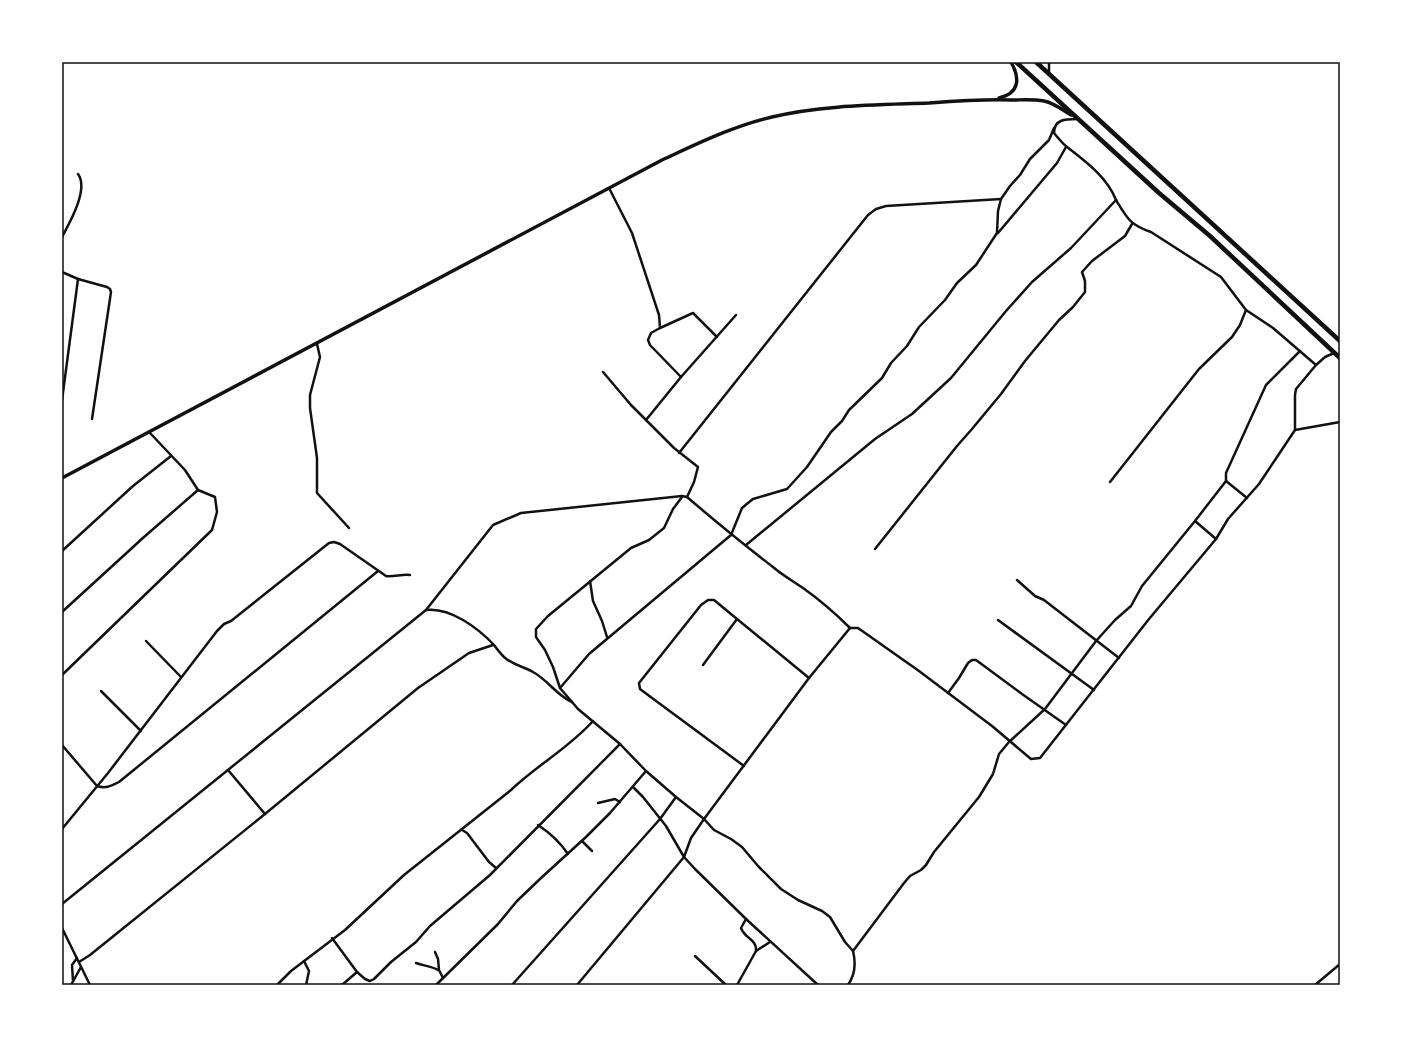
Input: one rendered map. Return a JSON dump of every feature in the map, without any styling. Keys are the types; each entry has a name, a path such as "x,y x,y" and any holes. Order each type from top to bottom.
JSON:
{"highway":[{"path":"1016,62 1159,193 1210,236 1340,358"},
{"path":"1036,62 1340,341"}],"main road":[{"path":"994,99 1005,96 1013,91 1017,81 1017,75 1011,62"},
{"path":"62,478 150,433 662,160 745,125 772,117 815,110 994,99 1034,100 1046,102 1077,118"}],"street":[{"path":"1048,74 1049,62"},
{"path":"997,234 998,211 1001,200 1010,186 1020,175 1030,159 1049,140 1057,123 1062,120 1077,118"},
{"path":"1054,128 1054,133 1066,147 1100,175 1132,224 1151,232 1221,277 1246,310 1273,328 1316,365"},
{"path":"560,688 588,654 731,535 742,508 753,499 787,489 807,467 831,432 842,421 849,410 882,378 891,363 908,346 919,326 945,300 957,284 976,265 997,234 1057,163 1066,147"},
{"path":"62,237 74,214 81,191 81,178 78,174"},
{"path":"609,188 632,233 659,315 660,328"},
{"path":"679,453 868,215 876,209 886,206 1001,200"},
{"path":"746,545 876,439 912,414 951,378 1032,282 1071,248 1116,200"},
{"path":"875,549 957,446 1001,394 1025,361 1059,320 1073,307 1085,292 1085,282 1082,272 1092,261 1125,236 1132,224"},
{"path":"62,272 78,279 107,287 111,292 92,419"},
{"path":"62,400 78,279"},
{"path":"1110,482 1199,370 1232,337 1240,325 1246,310"},
{"path":"681,377 650,345 648,340 652,333 693,313 717,337"},
{"path":"646,420 681,377 736,315"},
{"path":"317,344 320,357 310,395 310,408 316,458 317,493 349,528"},
{"path":"853,951 904,883 910,876 921,870 926,865 934,852 979,796 993,774 999,754 1045,709 1096,641 1115,620 1131,606 1142,586 1226,481 1226,473 1266,385 1300,351"},
{"path":"62,904 426,610 493,525 521,513 682,496 687,497 731,535 831,609 850,628 858,628 948,693 992,726 1031,759 1040,758 1149,619 1216,539 1228,519 1259,484 1295,430 1296,389 1316,365 1334,352"},
{"path":"603,372 646,420 679,453 698,467 687,497"},
{"path":"1295,430 1340,422"},
{"path":"62,675 212,530 217,512 215,497 198,490 185,470 150,433"},
{"path":"62,551 134,486 171,456"},
{"path":"1226,481 1246,498"},
{"path":"62,612 198,490"},
{"path":"682,496 664,528 649,540 631,548 548,616 536,629 536,637 545,650 560,688 574,703 620,744 646,771 704,819 714,830 742,847 758,866 781,889 798,900 822,911 830,917 845,942 853,951 855,964 854,972 848,985"},
{"path":"1195,521 1216,539"},
{"path":"62,830 224,624 237,617 329,543 334,542 340,544 386,576 393,577 404,574 410,575"},
{"path":"62,746 97,786 103,788 109,787 119,782 378,571"},
{"path":"1017,580 1035,596 1044,600 1119,658"},
{"path":"590,581 593,601 602,621 607,638"},
{"path":"744,766 640,689 639,683 700,605 708,600 714,600 809,678"},
{"path":"426,610 452,614 470,625 493,644 503,656 515,665 534,672 559,695 574,703"},
{"path":"703,665 737,619"},
{"path":"998,620 1094,690"},
{"path":"577,985 684,857 691,838 704,819 809,678 850,628"},
{"path":"146,641 181,677"},
{"path":"79,962 136,919 418,688 469,653 493,644"},
{"path":"948,693 968,663 972,660 976,660 1066,725"},
{"path":"101,691 140,731"},
{"path":"277,985 291,971 332,938 345,930 404,875 462,830 480,813 511,790 526,775 566,746 593,721"},
{"path":"332,938 357,972 365,979 370,981 374,980 391,962 416,942 430,926 496,868 620,744"},
{"path":"228,770 265,814"},
{"path":"436,985 498,924 532,887 582,841 620,802 646,771"},
{"path":"633,787 660,819 672,835 684,857 695,869 770,942 818,985"},
{"path":"512,985 660,819 676,797"},
{"path":"598,803 615,799 620,802"},
{"path":"538,825 551,834 562,845 568,854"},
{"path":"462,830 467,833 489,862 496,868"},
{"path":"582,841 592,851"},
{"path":"746,919 741,928 743,933 755,943 756,951"},
{"path":"62,928 90,985"},
{"path":"737,985 743,971 756,951 770,942"},
{"path":"435,952 438,959 439,970 443,978"},
{"path":"695,956 726,985"},
{"path":"74,981 72,965 77,958"},
{"path":"304,961 309,971 306,985"},
{"path":"416,964 426,965 439,970"},
{"path":"1315,985 1340,964"},
{"path":"71,985 81,967"},
{"path":"342,985 357,972"}]}
